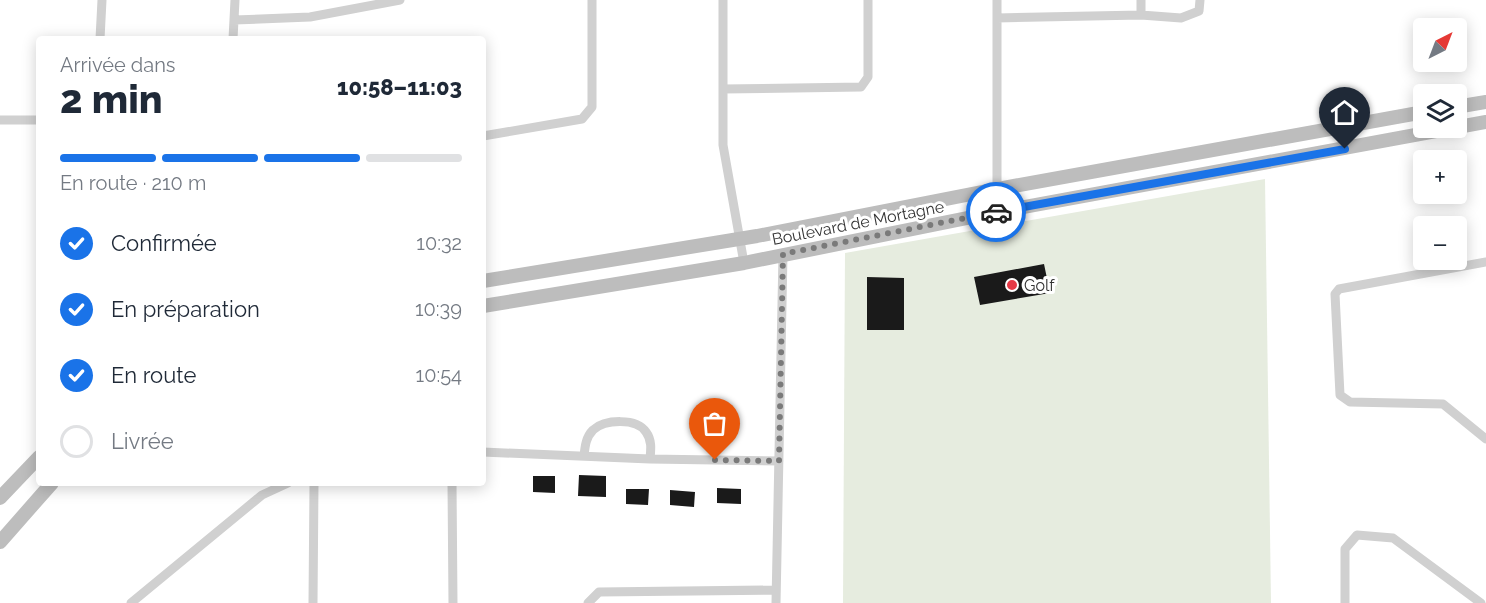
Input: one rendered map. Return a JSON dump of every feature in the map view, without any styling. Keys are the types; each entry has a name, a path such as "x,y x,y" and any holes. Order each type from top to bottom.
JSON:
{"main road":[{"path":"1467,105 1486,102"},
{"name":"Boulevard de Mortagne","path":"486,281 740,239 997,189 1413,114"},
{"name":"Boulevard de Mortagne","path":"486,306 744,263 997,212 1486,122"},
{"path":"0,498 36,460"},
{"path":"0,542 49,486"}],"street":[{"path":"100,36 102,0"},
{"path":"233,36 235,0"},
{"path":"234,20 310,17 400,0"},
{"path":"486,135 582,119 592,107 592,0"},
{"path":"723,0 723,145 744,263"},
{"path":"723,89 861,87 868,77 868,0"},
{"path":"997,0 997,212"},
{"path":"1141,0 1141,15"},
{"path":"996,18 1141,15 1181,18 1199,11 1200,0"},
{"path":"0,120 36,120"},
{"path":"776,603 783,254"},
{"path":"1486,262 1339,289 1335,294 1340,395 1350,402 1443,404 1486,439"},
{"path":"584,456 586,442 594,429 610,423 631,422 645,429 651,441 651,459"},
{"path":"486,452 651,459 779,461"},
{"path":"132,603 262,495 282,486"},
{"path":"313,603 314,486"},
{"path":"452,486 453,603"},
{"path":"1345,603 1345,549 1357,535 1393,538 1480,603"},
{"path":"588,603 599,592 775,590"}],"shaded area":[{"path":"1265,179 1271,603 843,603 845,253"}],"building":[{"name":"Golf","path":"1044,264 1050,293 980,305 974,277"},
{"path":"867,277 904,278 904,330 867,330"},
{"path":"579,475 606,476 606,497 578,496"},
{"path":"533,476 555,476 555,493 533,492"},
{"path":"717,488 741,489 741,504 717,503"},
{"path":"626,489 649,489 648,505 626,504"},
{"path":"670,490 695,492 694,507 670,505"}],"way so far":[{"path":"715,460 779,461 783,254 996,212"}],"place":[{"name":"Golf","path":"1012,285"}],"route":[{"path":"996,212 1345,149"}]}
